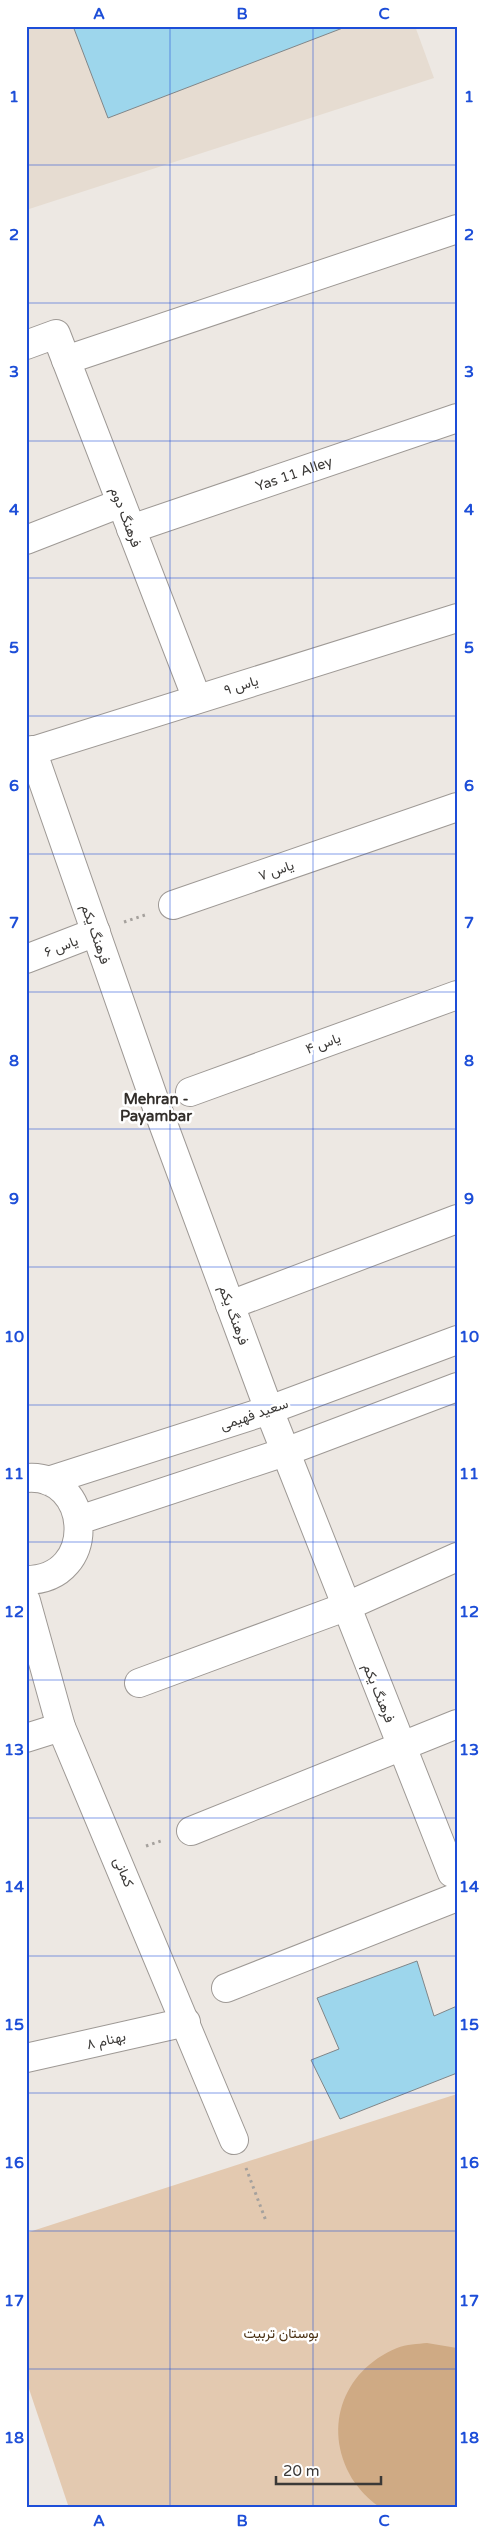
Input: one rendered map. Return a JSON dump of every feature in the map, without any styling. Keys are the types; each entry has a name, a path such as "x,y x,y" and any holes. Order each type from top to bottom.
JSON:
{"street":[{"path":"66,360 457,229"},
{"name":"فرهنگ دوم","path":"26,345 56,334 197,699"},
{"name":"Yas 11 Alley","path":"131,529 457,418"},
{"path":"26,540 121,503"},
{"name":"یاس ۹","path":"29,752 456,619"},
{"name":"فرهنگ یکم","path":"29,752 96,932 155,1102 269,1410 454,1885"},
{"name":"یاس ۷","path":"174,905 457,807"},
{"name":"یاس ۶","path":"26,959 96,932"},
{"name":"یاس ۴","path":"190,1092 457,995"},
{"path":"230,1305 457,1219"},
{"name":"سعید فهیمی","path":"37,1480 269,1410 457,1340"},
{"path":"79,1520 285,1452 457,1387"},
{"path":"26,1580 37,1580 52,1575 65,1565 75,1552 79,1536 79,1520 73,1504 63,1490 37,1480"},
{"path":"140,1683 345,1607 457,1557"},
{"name":"کمانی","path":"26,1601 61,1727 117,1856 234,2140"},
{"path":"191,1831 457,1724"},
{"path":"26,1738 61,1727"},
{"path":"226,1988 454,1885"},
{"name":"بهنام ۸","path":"26,2058 186,2022"}],"path":[{"path":"96,932 174,905"},
{"path":"117,1856 191,1831"},
{"path":"234,2140 266,2221"}],"shaded area":[{"path":"26,26 415,26 434,78 26,210"},
{"path":"427,2343 457,2348 457,2508 392,2509 380,2507 355,2483 345,2464 339,2444 339,2424 342,2405 350,2387 362,2372 378,2358 397,2348"}],"green space":[{"name":"بوستان تربیت","path":"457,2094 457,2508 69,2508 26,2380 26,2233"}],"building":[{"path":"73,26 348,26 108,118"},
{"path":"417,1961 434,2016 457,2006 457,2073 340,2119 311,2060 339,2049 317,1998"}],"district":[{"name":"Mehran - Payambar","path":"156,1108"}]}
